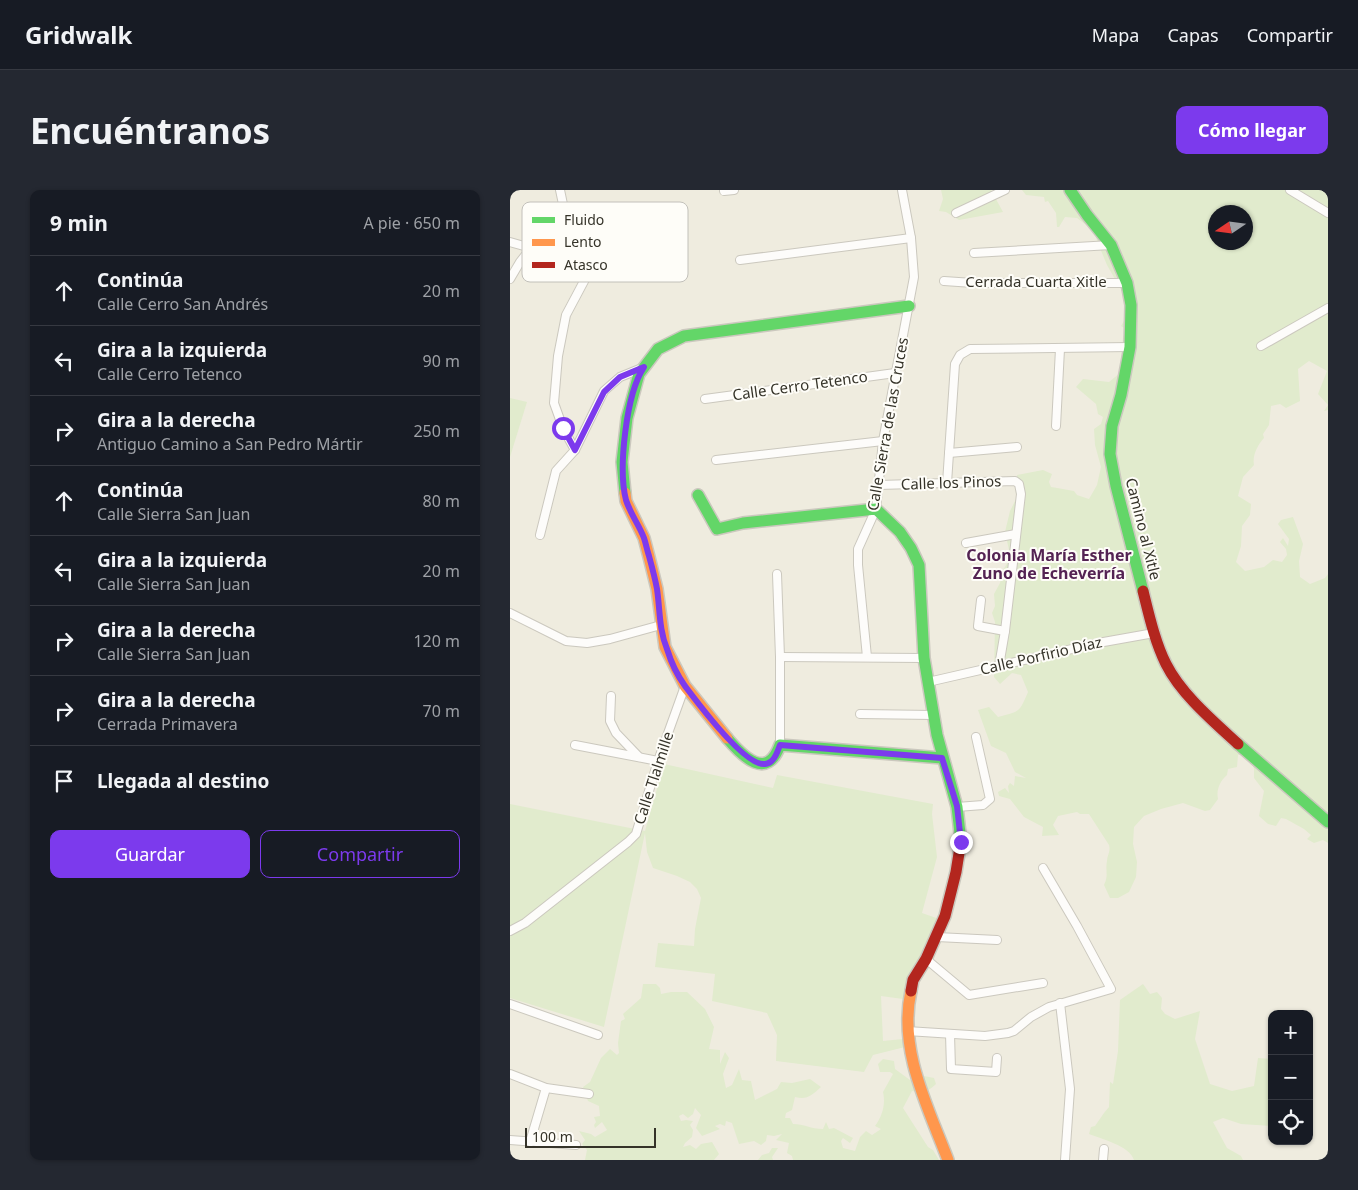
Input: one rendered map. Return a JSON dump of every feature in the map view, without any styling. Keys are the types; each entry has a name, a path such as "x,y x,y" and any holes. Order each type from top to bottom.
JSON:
{"street":[{"path":"724,191 734,190"},
{"name":"Calle Sierra de las Cruces","path":"867,657 858,549 876,509 883,441 914,278 911,238 902,190"},
{"path":"956,213 1005,190"},
{"name":"Camino al Xitle","path":"1070,190 1086,215 1110,245 1127,283 1131,305 1130,348 1121,395 1112,426 1110,454 1116,486 1154,633 1166,664 1181,688 1225,732 1322,819 1328,822"},
{"path":"1290,190 1328,214"},
{"path":"740,260 911,238"},
{"path":"974,253 1110,245"},
{"path":"510,279 522,261"},
{"name":"Cerrada Cuarta Xitle","path":"944,281 973,283 1127,283"},
{"path":"575,450 563,428 554,403 558,356 566,316 584,282"},
{"path":"777,574 780,657 780,745 776,756 766,764 759,764 746,757 734,746 685,686 675,669 666,646 661,626 657,589 644,538 626,501 622,462 627,418 640,374 658,349 684,336 909,306"},
{"path":"1261,346 1328,308"},
{"path":"947,482 955,364 960,354 970,349 1130,348"},
{"path":"1056,426 1060,349"},
{"path":"540,535 556,471 575,450 604,392 620,377 644,367"},
{"name":"Calle Cerro Tetenco","path":"705,399 895,373"},
{"path":"716,460 883,441"},
{"path":"949,453 1017,447"},
{"name":"Calle los Pinos","path":"879,485 1015,481 1019,484 1021,494 1005,631 999,666"},
{"path":"698,495 717,530 743,523 876,509 900,532 919,564 924,658 942,758 957,806 961,842 956,872 938,937 913,980 908,1003 907,1031 914,1070 948,1160"},
{"path":"966,543 1016,534"},
{"path":"981,600 978,626 1005,631"},
{"path":"510,613 566,641 587,643 661,626"},
{"name":"Calle Porfirio Díaz","path":"928,682 1098,643 1154,633"},
{"path":"780,657 924,658"},
{"name":"Calle Tlalmille","path":"510,930 525,923 636,834 658,761 685,686"},
{"path":"611,696 610,721 616,732 639,757"},
{"path":"860,714 933,715"},
{"path":"957,806 983,805 990,799 976,737"},
{"path":"575,745 658,761"},
{"path":"780,745 942,758"},
{"path":"907,1031 985,1036 1008,1033 1014,1031 1044,1010 1060,1003 1111,990 1082,934 1044,868"},
{"path":"938,937 997,940"},
{"path":"926,959 970,995 1043,983"},
{"path":"1060,1003 1070,1089 1065,1160"},
{"path":"510,1004 598,1035"},
{"path":"950,1034 951,1069 996,1072 997,1058"},
{"path":"510,1074 546,1088 589,1094"},
{"path":"530,1142 546,1088"},
{"path":"510,1140 576,1145"},
{"path":"1104,1149 1104,1160"}],"green space":[{"path":"941,190 991,190 1003,212 959,220 946,212 939,211 943,199"},
{"path":"1022,190 1328,190 1328,405 1318,394 1327,371 1309,361 1298,369 1300,401 1286,408 1280,404 1271,406 1269,425 1263,434 1264,438 1256,450 1254,465 1243,477 1238,496 1251,504 1250,515 1242,526 1241,546 1236,562 1245,571 1264,567 1273,560 1282,562 1287,555 1286,549 1280,542 1283,538 1288,546 1289,539 1278,524 1281,520 1293,517 1303,544 1299,561 1300,577 1310,584 1325,578 1328,574 1328,843 1323,840 1314,843 1307,839 1311,835 1286,819 1281,818 1276,826 1268,824 1259,816 1264,791 1254,778 1254,769 1250,755 1238,755 1237,767 1228,769 1227,775 1219,786 1218,799 1210,810 1205,811 1183,803 1144,816 1134,827 1133,844 1137,862 1136,877 1129,892 1118,898 1110,898 1104,885 1110,850 1109,845 1089,814 1077,812 1058,816 1053,825 1059,835 1042,836 1043,827 1024,817 1010,799 999,796 998,792 1005,788 1009,793 1008,786 1010,783 1014,786 1015,776 1026,778 1015,772 1006,753 991,746 978,710 989,707 998,717 1011,714 1020,708 1028,692 1021,675 1012,673 1000,684 994,677 995,622 992,613 995,606 994,594 1008,562 1009,550 1005,532 1010,511 1019,493 1017,475 1043,470 1052,474 1049,482 1051,487 1074,491 1077,495 1089,499 1097,485 1101,467 1095,445 1094,429 1101,424 1103,417 1098,414 1096,404 1076,387 1083,379 1109,382 1120,373 1123,337 1127,330 1121,326 1124,321 1124,295 1107,265 1095,232 1077,218 1065,217 1059,227 1057,227 1056,213 1048,201 1045,202 1044,197 1026,195"},
{"path":"510,398 527,402 510,457"},
{"path":"664,764 773,788 777,775 933,804 932,814 937,857 922,913 939,919 921,961 909,981 903,999 881,996 883,1041 903,1039 905,1047 873,1055 864,1072 776,1061 777,1035 767,1013 712,1001 715,974 655,967 658,943 694,946 701,898 697,889 690,882 653,868 647,852 645,833 604,1027 510,998 510,804 645,831"},
{"path":"643,984 656,984 660,988 661,994 687,992 705,1009 714,1027 709,1049 720,1050 720,1064 725,1052 729,1058 723,1074 726,1088 732,1085 739,1069 742,1080 751,1081 755,1100 777,1089 781,1082 792,1083 810,1079 821,1087 809,1096 803,1098 795,1097 792,1110 786,1113 785,1118 790,1118 793,1124 819,1129 823,1129 826,1122 829,1129 834,1128 853,1138 850,1143 843,1138 841,1141 843,1148 855,1151 860,1137 866,1131 872,1135 881,1129 875,1126 883,1110 883,1092 893,1074 890,1072 880,1072 878,1064 883,1059 894,1061 895,1069 910,1080 924,1076 934,1078 936,1084 931,1088 922,1092 912,1091 903,1108 928,1147 933,1150 939,1160 793,1160 792,1156 787,1153 789,1143 776,1140 782,1134 767,1135 766,1141 761,1145 754,1141 739,1144 732,1123 726,1121 725,1126 720,1124 715,1126 720,1129 702,1136 696,1128 701,1115 695,1108 693,1114 688,1118 683,1114 679,1116 681,1121 693,1121 690,1125 693,1130 692,1137 683,1147 690,1145 696,1149 701,1144 712,1142 719,1154 714,1160 585,1160 587,1150 582,1144 585,1140 579,1131 595,1137 607,1130 602,1122 595,1128 596,1122 594,1117 600,1116 599,1106 588,1101 583,1087 590,1082 601,1058 610,1049 617,1055 619,1053 618,1043 621,1021 625,1019 623,1014 641,998"},
{"path":"1143,984 1150,994 1157,992 1162,998 1161,1009 1165,1014 1175,1019 1200,1011 1195,1039 1210,1084 1232,1091 1254,1086 1258,1058 1268,1059 1268,1126 1241,1124 1223,1118 1213,1122 1227,1148 1241,1156 1243,1160 1134,1160 1121,1147 1089,1134 1091,1127 1095,1126 1109,1107 1110,1082 1113,1084 1118,1051 1120,1000"},
{"path":"772,1148 778,1148 772,1157 773,1160 758,1160 762,1155 769,1153"}],"traffic: fast":[{"path":"1070,190 1111,245 1127,283 1131,305 1130,347 1121,395 1112,426 1110,454 1116,486 1143,591"},
{"path":"625,493 622,462 627,418 639,374 658,349 684,336 909,306"},
{"path":"698,495 717,529 743,523 876,509 900,532 911,548 919,565 924,658 937,735 957,807 960,847"},
{"path":"727,738 747,758 762,764 775,756 780,745 942,758"},
{"path":"1238,744 1328,822"}],"traffic: slow":[{"path":"625,493 626,501 644,538 649,557 657,589 665,647 685,686 727,738"},
{"path":"911,991 908,1035 912,1056 924,1099 948,1160"}],"traffic: jam":[{"path":"1143,591 1159,647 1172,675 1198,707 1238,744"},
{"path":"911,991 913,980 926,959 945,916 960,847"}],"district":[{"name":"Colonia María Esther Zuno de Echeverría","path":"1049,564"}],"route":[{"path":"563,428 575,450 604,392 620,377 644,367 640,374 627,418 622,462 626,501 644,538 657,589 661,626 666,646 675,669 685,686 734,746 746,757 759,764 766,764 771,761 776,756 780,745 942,758 957,806 961,842"}]}
